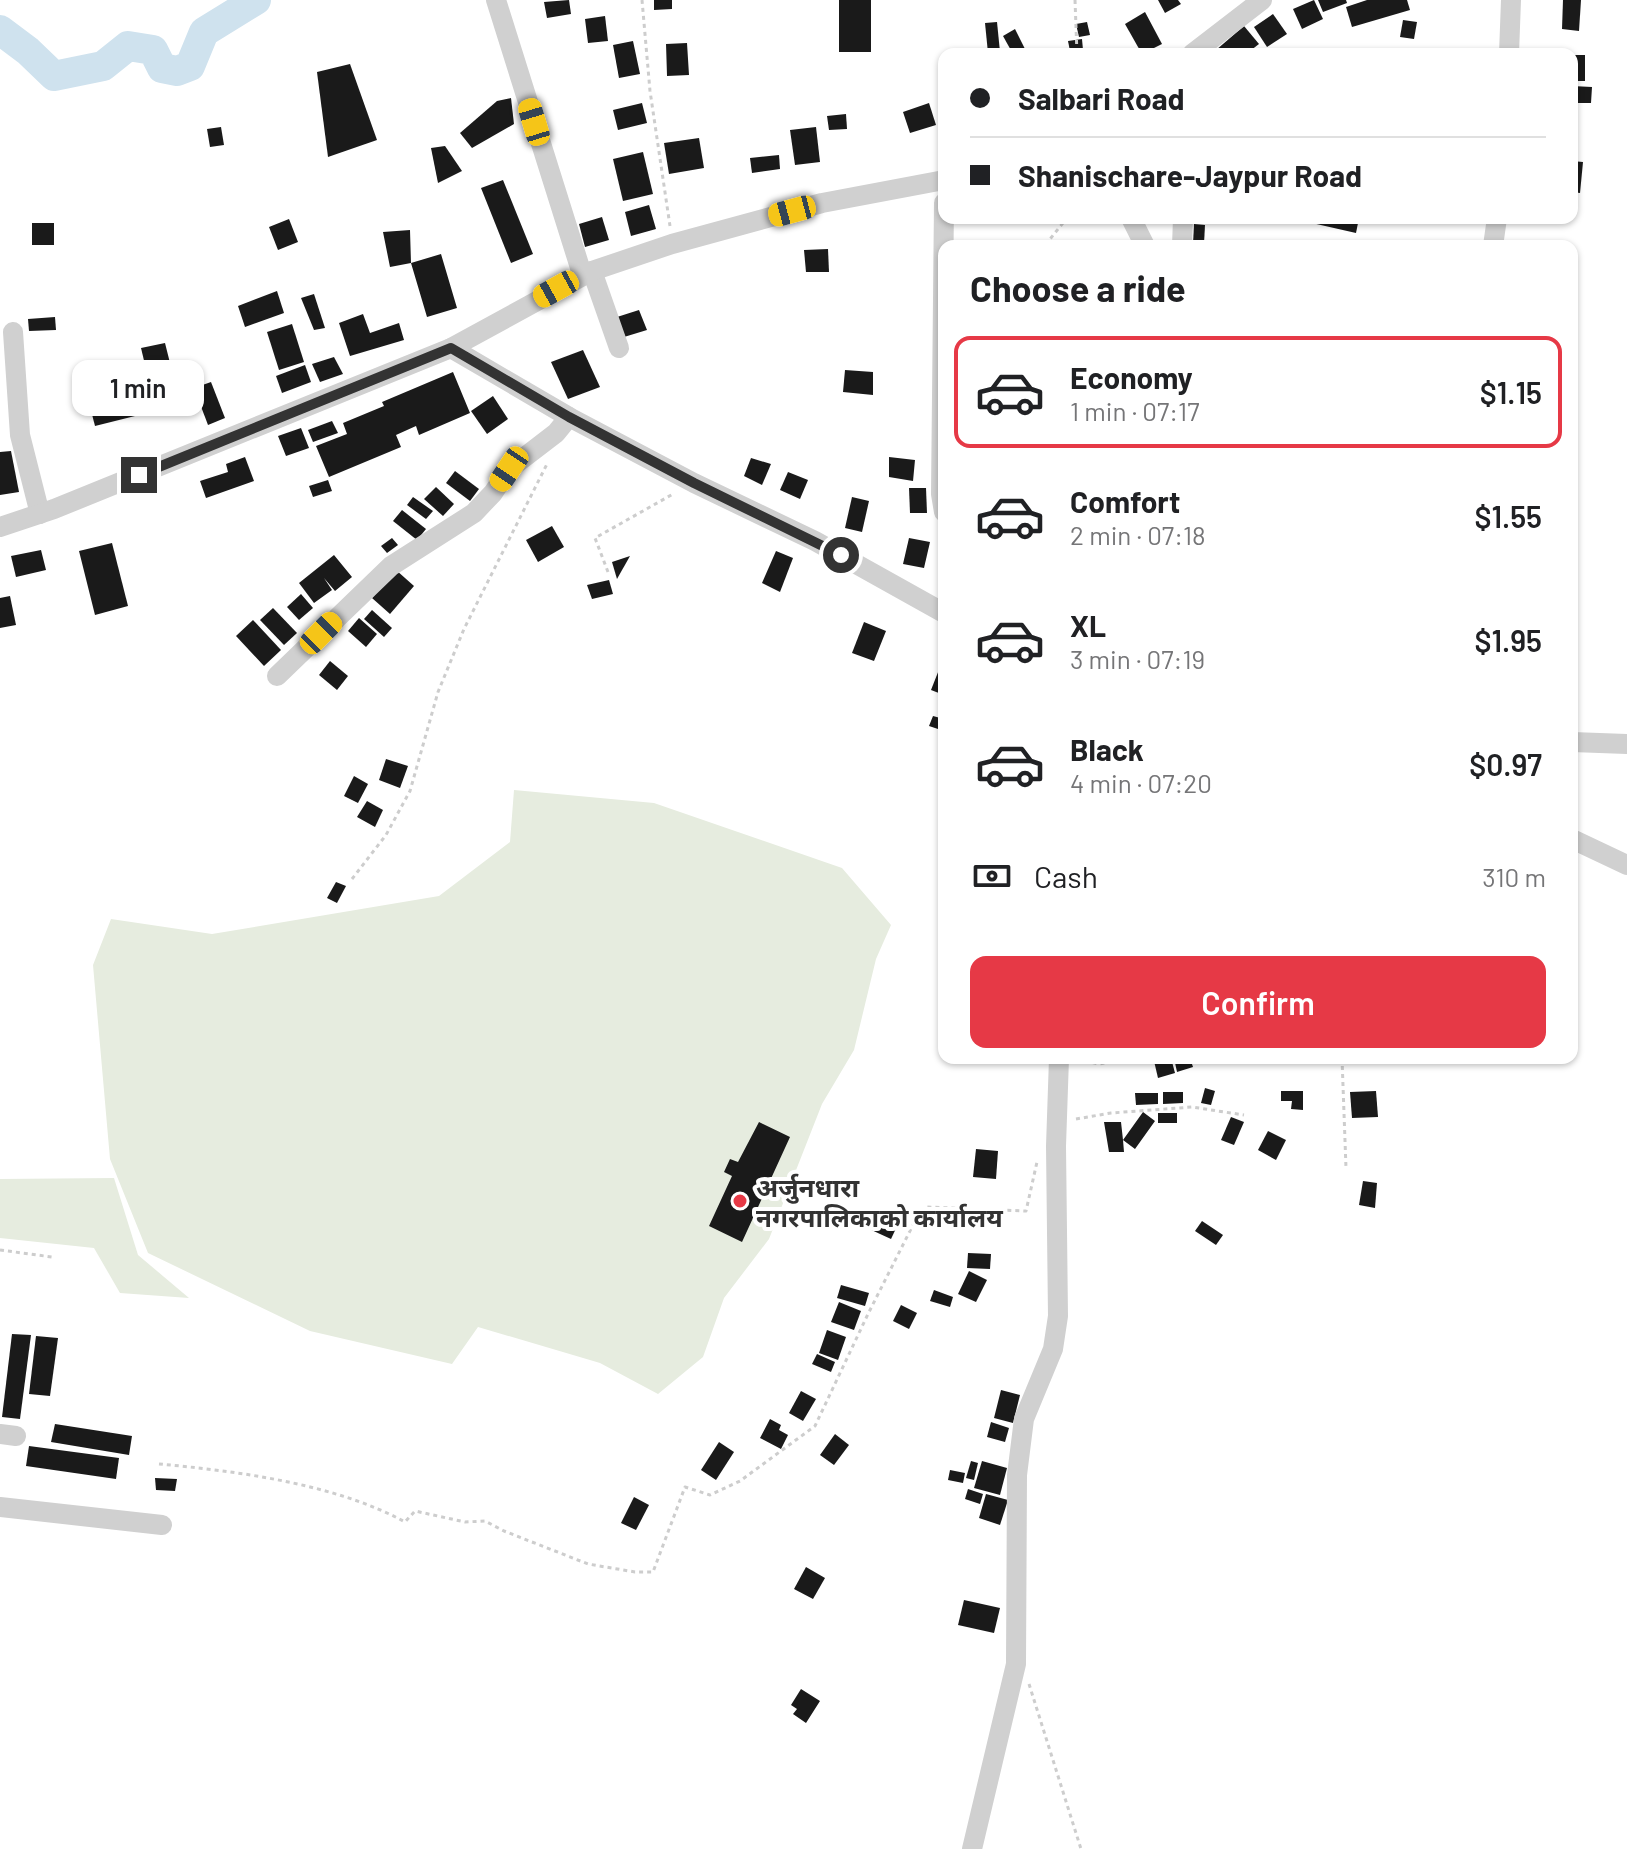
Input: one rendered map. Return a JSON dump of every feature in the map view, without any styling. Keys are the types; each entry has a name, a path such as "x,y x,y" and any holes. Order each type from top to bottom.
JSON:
{"street":[{"path":"496,0 587,272 619,348"},
{"path":"1200,48 1262,0"},
{"path":"1509,48 1511,0"},
{"path":"0,527 40,514 451,348 587,272 672,244 822,203 938,181"},
{"path":"13,332 20,435 40,514"},
{"path":"451,348 563,425 815,541 938,610"},
{"path":"277,676 382,574 474,513 493,493 509,469 563,425"},
{"path":"1578,742 1627,744"},
{"path":"1578,842 1627,865"},
{"path":"972,1849 1016,1664 1017,1475 1024,1419 1053,1349 1058,1316 1059,1064"},
{"path":"0,1507 162,1525"}],"path":[{"path":"642,0 650,91 672,244"},
{"path":"1075,0 1077,48"},
{"path":"1050,240 1062,224"},
{"path":"352,879 386,835 410,791 448,666 556,446 563,425"},
{"path":"608,572 595,538 694,483"},
{"path":"1342,1064 1346,1168"},
{"path":"1057,1123 1111,1113 1192,1107 1244,1115"},
{"path":"159,1464 218,1469 323,1491 371,1505 405,1522 415,1511 465,1522 485,1521 588,1564 653,1572 685,1487 710,1495 740,1481 815,1426 915,1221 927,1207 1026,1211 1038,1157"},
{"path":"0,1250 52,1257"},
{"path":"1016,1664 1031,1686 1081,1849"}],"shaded area":[{"path":"514,790 654,803 842,868 891,925 876,959 854,1050 822,1104 769,1239 724,1298 703,1357 658,1394 600,1363 478,1327 452,1364 310,1331 148,1253 110,1159 93,965 111,919 212,934 439,896 510,842"},
{"path":"114,1178 138,1255 189,1298 120,1293 94,1248 0,1238 0,1179"}],"building":[{"path":"569,0 571,14 547,18 544,2"},
{"path":"654,0 672,0 672,9 654,10"},
{"path":"839,0 871,0 871,52 839,52"},
{"path":"1158,0 1178,0 1181,4 1165,13"},
{"path":"1314,0 1323,19 1302,29 1293,9"},
{"path":"1318,0 1346,0 1347,3 1323,12"},
{"path":"1367,0 1407,0 1410,10 1352,27 1346,7"},
{"path":"1563,0 1581,0 1579,31 1562,29"},
{"path":"1145,12 1162,44 1154,48 1139,48 1125,24"},
{"path":"1273,14 1287,34 1267,47 1254,27"},
{"path":"605,16 608,41 588,43 585,19"},
{"path":"1403,20 1417,22 1414,39 1400,37"},
{"path":"997,22 1000,48 988,48 985,23"},
{"path":"1087,22 1090,35 1079,37 1076,24"},
{"path":"1244,26 1259,44 1254,48 1218,48"},
{"path":"1015,29 1024,48 1010,48 1003,36"},
{"path":"1082,39 1083,48 1069,48 1068,41"},
{"path":"633,41 640,74 619,78 613,45"},
{"path":"687,43 689,75 667,76 666,44"},
{"path":"1578,55 1585,55 1585,81 1578,81"},
{"path":"350,64 377,140 328,157 317,72"},
{"path":"1578,86 1592,87 1591,103 1578,103"},
{"path":"511,98 514,124 472,148 460,133 497,101"},
{"path":"642,103 647,123 618,130 613,110"},
{"path":"929,103 936,125 910,133 903,112"},
{"path":"846,114 847,129 829,130 827,116"},
{"path":"221,127 224,145 210,147 207,129"},
{"path":"816,127 820,162 795,165 790,130"},
{"path":"699,138 704,168 669,174 664,143"},
{"path":"445,146 462,171 438,183 431,148"},
{"path":"643,152 653,194 623,201 613,159"},
{"path":"779,155 780,169 752,173 750,158"},
{"path":"1578,162 1583,162 1578,193"},
{"path":"503,180 533,254 511,263 481,188"},
{"path":"649,205 656,229 631,236 625,212"},
{"path":"602,217 609,240 585,247 579,224"},
{"path":"289,219 298,242 278,250 269,227"},
{"path":"32,223 54,223 54,245 32,245"},
{"path":"1194,224 1205,225 1204,240 1193,240"},
{"path":"1316,224 1358,224 1356,233"},
{"path":"410,230 411,263 390,267 383,232"},
{"path":"828,249 829,272 806,272 804,250"},
{"path":"441,254 457,308 427,317 411,263"},
{"path":"277,291 284,313 245,327 238,306"},
{"path":"314,294 325,328 314,330 301,298"},
{"path":"639,310 647,330 624,337 617,317"},
{"path":"363,314 370,333 399,323 404,340 350,356 339,323"},
{"path":"55,317 56,330 29,331 28,319"},
{"path":"292,324 304,362 279,370 267,332"},
{"path":"165,343 171,367 147,373 141,348"},
{"path":"583,350 600,387 568,399 551,362"},
{"path":"334,357 343,374 320,382 312,364"},
{"path":"305,365 311,382 282,393 276,376"},
{"path":"845,370 873,372 873,395 843,392"},
{"path":"453,372 470,413 419,435 416,426 396,435 401,447 329,477 316,446 347,434 343,423 384,406 382,402"},
{"path":"211,382 225,418 208,425 194,388"},
{"path":"126,387 135,416 95,426 87,395"},
{"path":"493,396 508,419 487,434 471,411"},
{"path":"332,421 338,433 313,442 308,430"},
{"path":"301,428 309,448 286,456 278,436"},
{"path":"11,451 19,492 0,495 0,452"},
{"path":"245,457 254,481 206,498 200,481 228,472 226,464"},
{"path":"889,457 915,460 913,481 889,477"},
{"path":"751,458 771,464 762,485 744,476"},
{"path":"455,471 479,489 470,501 446,483"},
{"path":"788,472 808,480 800,499 780,490"},
{"path":"328,480 332,491 313,497 309,486"},
{"path":"436,487 454,504 443,516 424,499"},
{"path":"909,488 926,488 927,513 910,513"},
{"path":"413,497 433,511 426,519 407,505"},
{"path":"852,497 869,501 862,532 845,528"},
{"path":"402,510 426,529 417,540 393,521"},
{"path":"552,526 564,547 538,562 526,540"},
{"path":"392,538 398,545 387,553 381,546"},
{"path":"909,538 930,542 924,568 903,564"},
{"path":"112,543 128,606 95,615 79,551"},
{"path":"41,550 46,570 16,577 11,556"},
{"path":"776,551 793,558 780,592 762,583"},
{"path":"334,555 352,577 335,591 324,578 332,590 314,603 299,583"},
{"path":"630,556 617,579 612,562"},
{"path":"396,570 414,586 390,614 372,598"},
{"path":"609,580 613,594 592,599 587,585"},
{"path":"301,594 313,608 299,620 287,607"},
{"path":"10,596 16,625 0,628 0,598"},
{"path":"273,608 297,633 284,645 260,620"},
{"path":"372,610 392,628 384,637 364,619"},
{"path":"359,618 377,634 366,647 348,631"},
{"path":"253,620 281,650 264,666 236,636"},
{"path":"864,622 886,631 874,661 852,653"},
{"path":"330,661 348,676 337,690 319,675"},
{"path":"938,672 938,693 931,690"},
{"path":"933,716 938,717 938,729 929,726"},
{"path":"386,759 408,766 400,788 379,780"},
{"path":"354,776 368,784 358,803 344,796"},
{"path":"367,801 383,810 375,827 357,817"},
{"path":"336,882 346,886 337,903 327,898"},
{"path":"1155,1064 1173,1064 1175,1073 1158,1078"},
{"path":"1175,1064 1192,1064 1193,1067 1177,1072"},
{"path":"1205,1088 1215,1091 1211,1105 1201,1103"},
{"path":"1281,1091 1303,1091 1303,1110 1291,1109 1292,1101 1281,1101"},
{"path":"1376,1091 1378,1117 1352,1118 1350,1092"},
{"path":"1163,1092 1183,1092 1183,1103 1163,1104"},
{"path":"1135,1093 1158,1093 1158,1104 1136,1105"},
{"path":"1143,1112 1155,1121 1135,1149 1123,1140"},
{"path":"1158,1113 1177,1113 1177,1123 1158,1123"},
{"path":"1231,1117 1244,1122 1234,1145 1221,1140"},
{"name":"अर्जुनधारा नगरपालिकाको कार्यालय","path":"759,1122 790,1137 742,1242 709,1226 732,1176 724,1172 730,1159 738,1162"},
{"path":"1104,1122 1121,1122 1124,1152 1109,1152"},
{"path":"1268,1131 1286,1140 1276,1160 1258,1150"},
{"path":"976,1149 998,1151 996,1179 973,1177"},
{"path":"1363,1181 1377,1183 1375,1208 1359,1205"},
{"path":"877,1208 900,1220 891,1239 867,1228"},
{"path":"1202,1221 1223,1235 1216,1245 1195,1231"},
{"path":"968,1253 991,1254 990,1269 967,1268"},
{"path":"969,1271 987,1280 976,1302 958,1294"},
{"path":"841,1285 869,1293 865,1306 837,1298"},
{"path":"934,1290 953,1297 950,1307 930,1301"},
{"path":"839,1302 861,1311 854,1330 831,1322"},
{"path":"901,1305 917,1313 909,1329 893,1321"},
{"path":"827,1330 846,1337 838,1360 819,1353"},
{"path":"12,1334 31,1335 20,1419 2,1417"},
{"path":"36,1336 58,1338 50,1396 29,1394"},
{"path":"817,1354 835,1362 831,1372 812,1364"},
{"path":"1001,1390 1020,1395 1013,1423 994,1418"},
{"path":"801,1391 816,1399 803,1421 789,1413"},
{"path":"770,1419 781,1425 779,1430 788,1435 781,1449 760,1438"},
{"path":"991,1422 1009,1428 1005,1442 987,1437"},
{"path":"55,1424 132,1436 129,1455 51,1442"},
{"path":"835,1434 849,1445 834,1465 820,1455"},
{"path":"719,1442 734,1452 716,1480 701,1470"},
{"path":"29,1446 119,1458 116,1479 26,1466"},
{"path":"971,1461 978,1463 974,1480 966,1478"},
{"path":"982,1461 1007,1468 1000,1495 974,1488"},
{"path":"950,1470 965,1473 963,1483 948,1480"},
{"path":"155,1478 177,1479 175,1491 156,1490"},
{"path":"968,1489 983,1494 980,1504 965,1499"},
{"path":"986,1494 1008,1500 1000,1525 979,1518"},
{"path":"634,1497 649,1505 636,1530 621,1523"},
{"path":"806,1567 825,1578 813,1599 794,1589"},
{"path":"964,1600 1000,1608 994,1633 958,1625"},
{"path":"801,1689 820,1701 806,1723 793,1714 797,1709 791,1705"}],"waterway":[{"path":"0,30 54,76 103,66 128,46 153,50 162,68 177,71 190,66 204,32 256,0"}],"place":[{"name":"अर्जुनधारा नगरपालिकाको कार्यालय","path":"740,1201"}],"route":[{"path":"139,475 451,348 569,417 841,555"}]}
